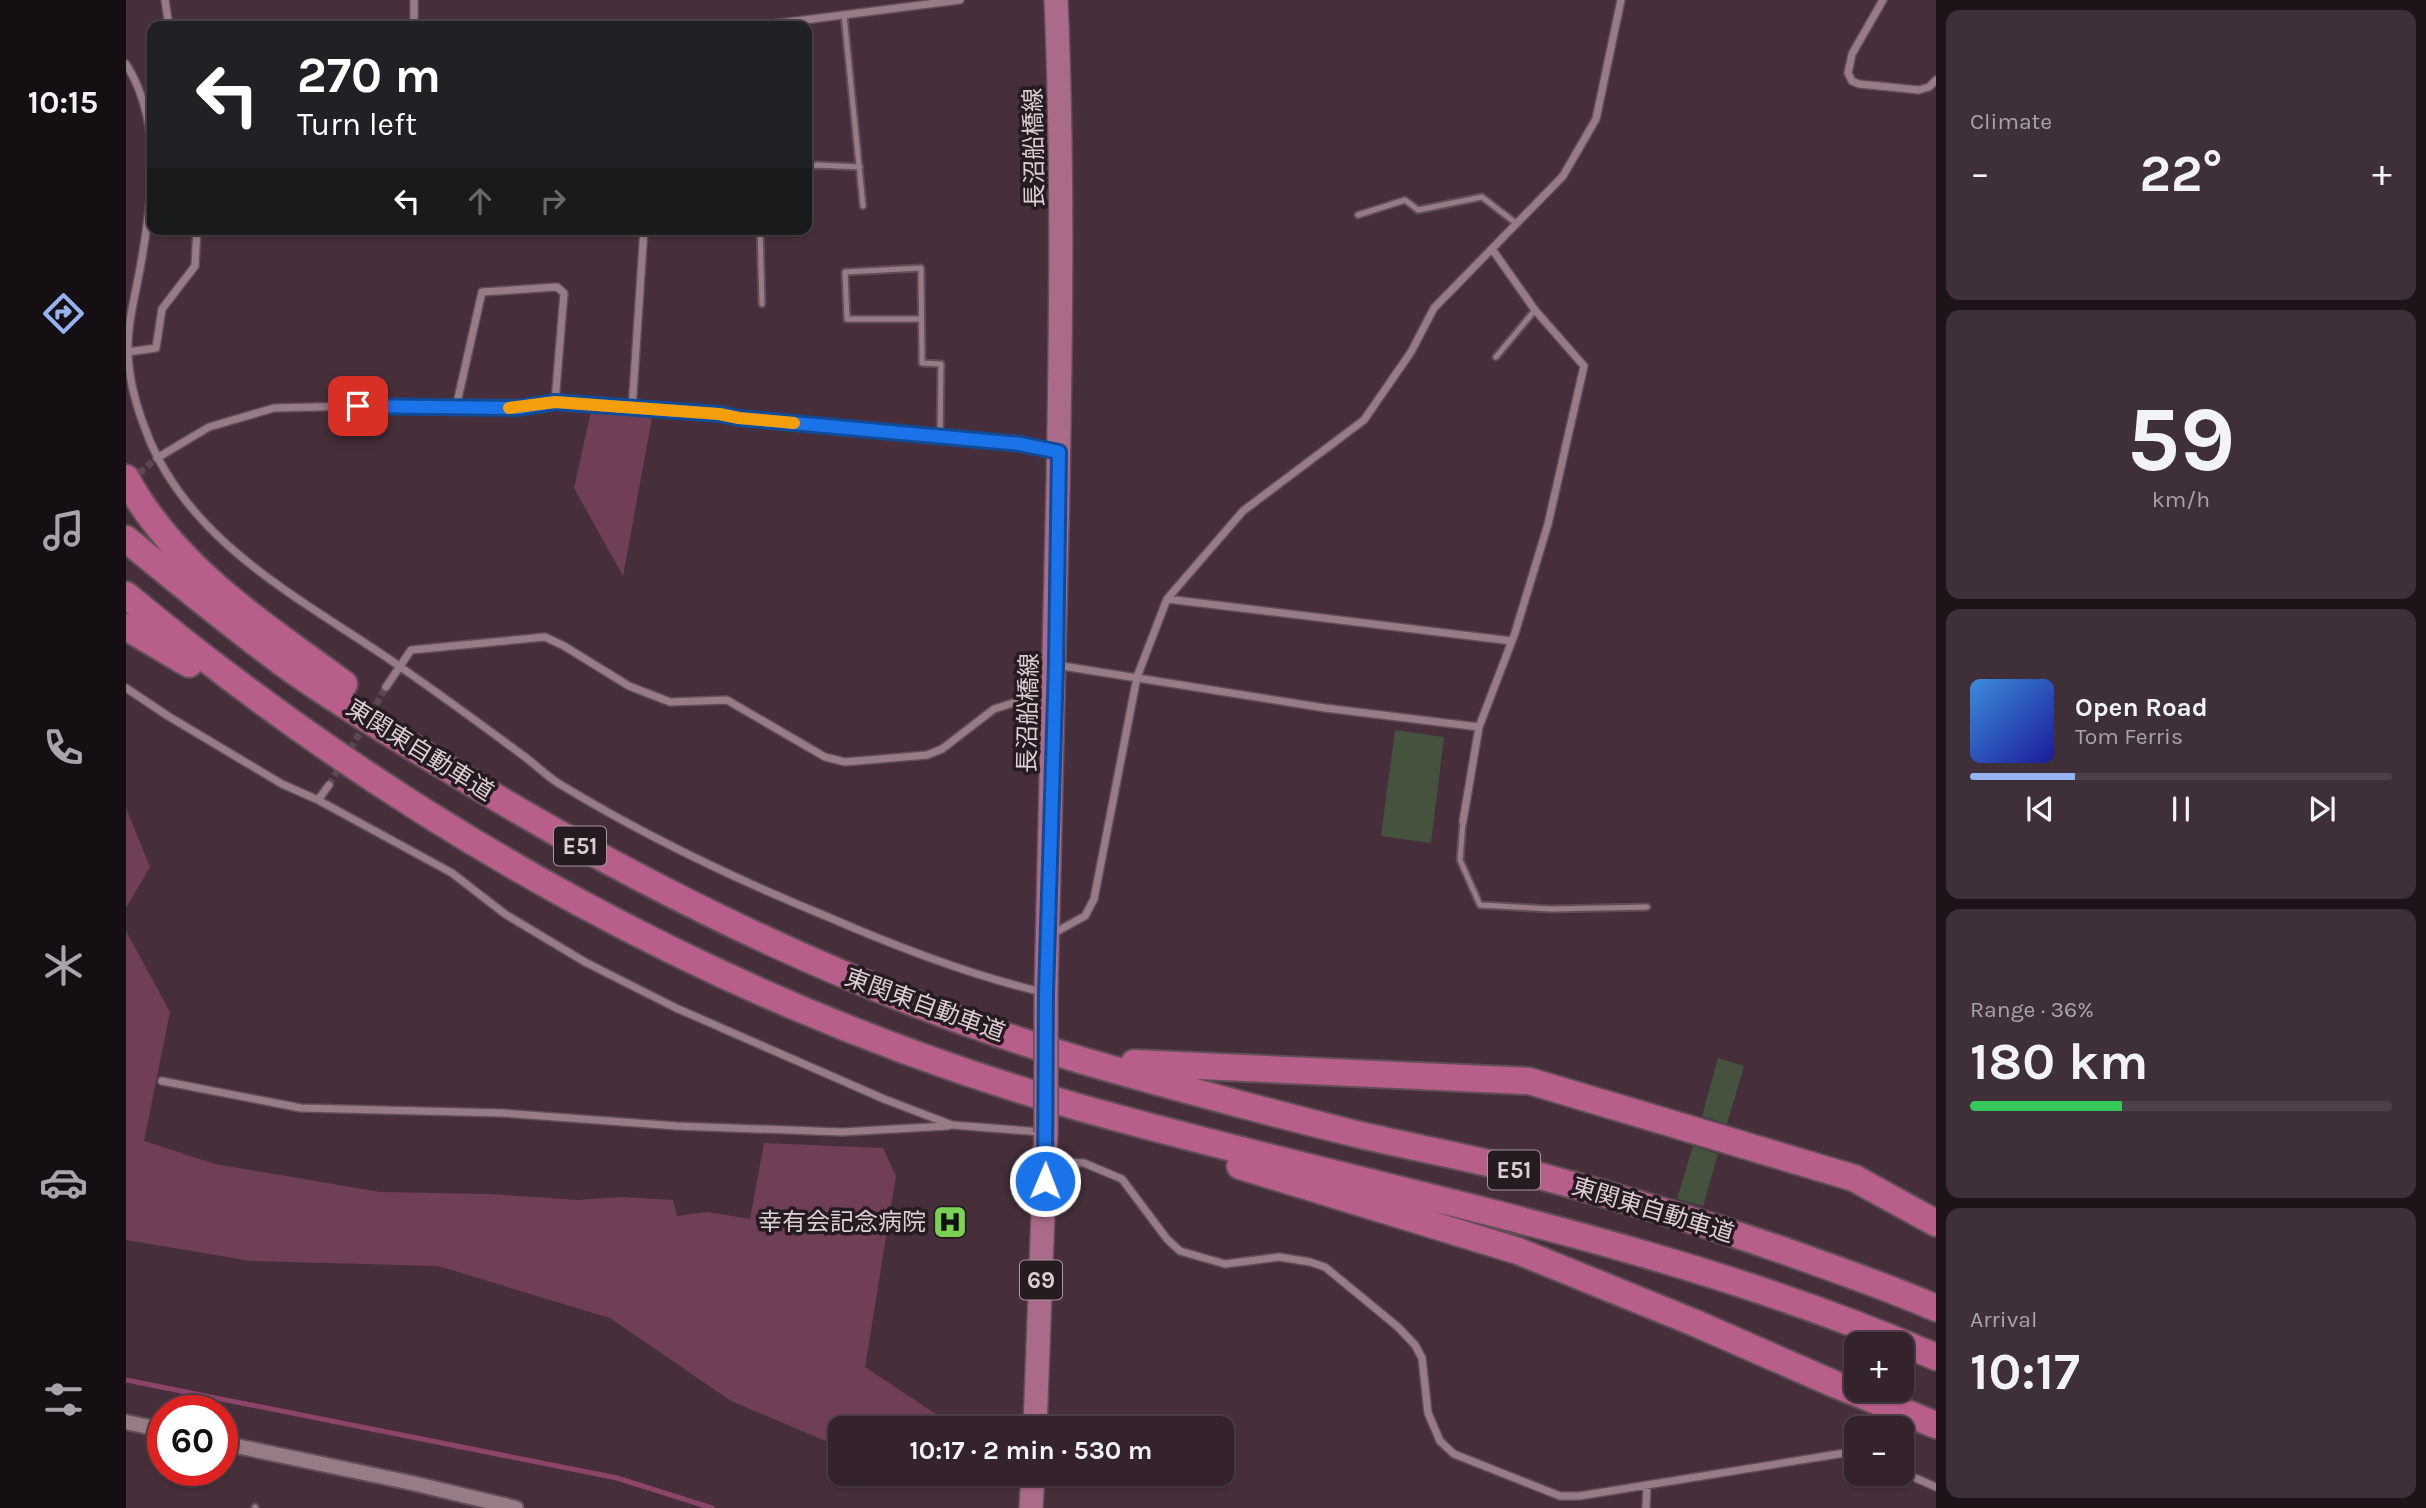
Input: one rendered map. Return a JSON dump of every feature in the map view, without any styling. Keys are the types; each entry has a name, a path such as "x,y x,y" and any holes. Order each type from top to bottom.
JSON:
{"highway":[{"path":"126,478 141,506 165,537 198,570 254,618 419,737 575,843"},
{"name":"東関東自動車道","path":"126,539 292,670 480,788 575,843 743,930 827,969 916,1004 1083,1061 1346,1132 1529,1173 1721,1229 1896,1290 1936,1308"},
{"name":"東関東自動車道","path":"126,595 174,635 310,737 413,806 547,886 702,965 908,1052 1086,1109 1520,1220 1706,1273 1877,1331 1936,1357"},
{"path":"126,626 310,737"},
{"path":"1083,1061 1529,1081 1854,1178 1936,1223"},
{"path":"1086,1109 1164,1142 1518,1251 1936,1425"}],"main road":[{"name":"長沼船橋線","path":"1035,1416 1046,1161 1046,993 1056,665 1062,130 1056,0"},
{"path":"1031,1508 1032,1486"}],"street":[{"path":"165,0 168,21"},
{"path":"414,0 414,21"},
{"path":"797,21 960,0"},
{"path":"1048,936 1084,916 1094,899 1137,677 1167,599 1243,510 1364,420 1411,352 1434,308 1563,176 1596,119 1621,0"},
{"path":"1883,0 1849,63 1848,73 1852,80 1859,84 1919,90 1929,87 1936,80"},
{"path":"126,64 147,121"},
{"path":"143,105 147,105"},
{"path":"147,230 131,315 128,352 133,392 157,458 192,509 236,554 281,588 401,667 525,756 555,781 664,842 763,890 861,932 937,961 1046,993"},
{"path":"128,352 156,348 162,309 195,266 197,235"},
{"path":"632,409 644,235"},
{"path":"1463,821 1479,727 1512,641 1548,524 1584,366 1535,310 1493,249"},
{"path":"456,407 482,292 557,287 564,293 555,402"},
{"path":"157,458 209,427 274,408 518,408 555,402 719,414 1020,444 1059,452"},
{"path":"1167,599 1512,641"},
{"path":"386,687 411,650 545,637 629,686 670,702 727,700 825,757 845,762 927,755 942,749 994,709 1016,702 1054,715"},
{"path":"1056,665 1325,708 1479,727"},
{"path":"126,688 282,784 318,800 452,873 505,914 585,962 761,1048 884,1100 953,1125"},
{"path":"318,800 329,785"},
{"path":"162,1081 301,1108 502,1113 677,1126 842,1132 953,1125 1046,1132"},
{"path":"1046,1161 1084,1163 1122,1179 1167,1239 1180,1251 1225,1264 1279,1257 1310,1262 1325,1268 1398,1327 1415,1345 1422,1358 1428,1413 1440,1441 1454,1454 1560,1496 1579,1496 1647,1486 1844,1453"},
{"path":"126,1422 147,1427"},
{"path":"238,1447 509,1507"},
{"path":"1914,1477 1936,1487"},
{"path":"1646,1508 1647,1486"}],"lane":[{"path":"844,15 863,206"},
{"path":"812,167 860,167"},
{"path":"1358,215 1405,200 1418,210 1482,197 1517,224"},
{"path":"760,235 762,304"},
{"path":"921,318 847,319 845,271 921,268 922,363 941,364 940,437"},
{"path":"1496,357 1535,310"},
{"path":"1463,821 1460,860 1479,905 1552,909 1647,907"}],"shaded area":[{"path":"591,411 652,418 623,576 574,488"},
{"path":"126,808 150,867 126,908"},
{"path":"126,931 170,1012 144,1141 215,1164 380,1192 488,1194 577,1200 620,1197 673,1200 677,1216 707,1212 750,1219 764,1143 883,1148 896,1176 865,1367 939,1416 828,1416 828,1442 731,1401 610,1318 438,1266 251,1261 126,1240"}],"building":[{"path":"1395,730 1444,737 1431,843 1381,836"},
{"path":"1718,1058 1744,1066 1727,1124 1702,1116"},
{"path":"1693,1146 1718,1154 1703,1206 1677,1199"}],"waterway":[{"path":"126,1380 617,1478 712,1508"}],"tunnel":[{"path":"131,480 157,458"},
{"path":"371,714 386,687"},
{"path":"329,785 365,724"}],"slow traffic":[{"path":"509,408 555,402 719,414 794,423"}],"place":[{"name":"幸有会記念病院","path":"950,1222"}],"route":[{"path":"358,406 518,408 555,402 719,414 1020,444 1059,452 1056,665 1046,993 1045,1181"}]}
